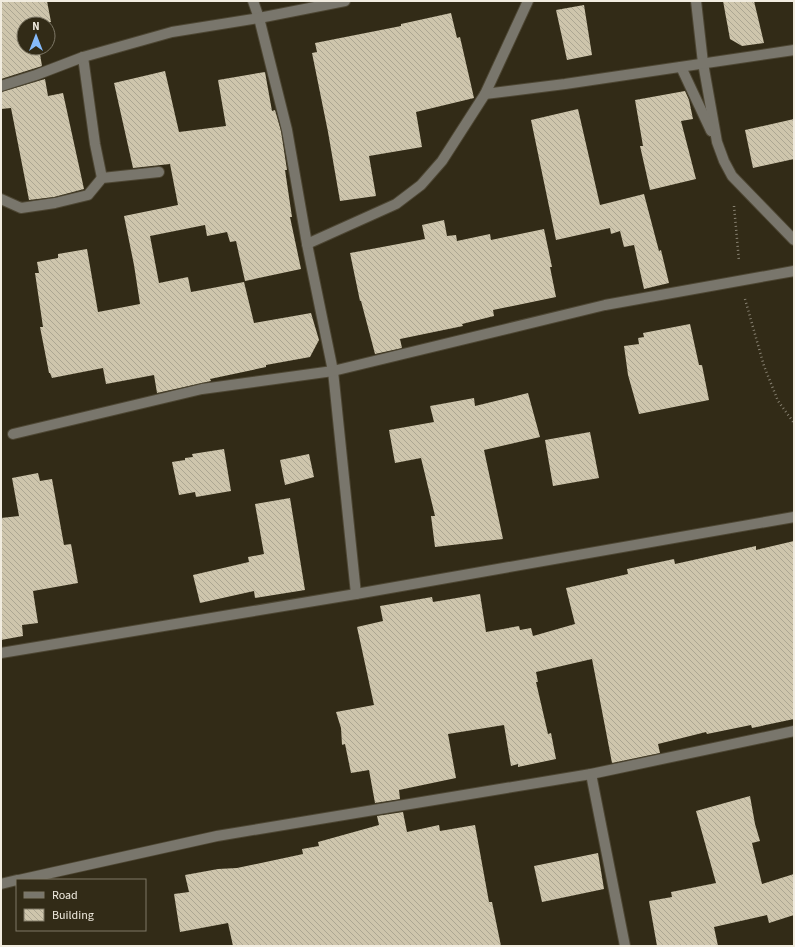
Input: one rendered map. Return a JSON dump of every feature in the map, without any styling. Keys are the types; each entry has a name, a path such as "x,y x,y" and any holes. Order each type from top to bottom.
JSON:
{"street":[{"path":"253,1 259,18 287,130 307,244 333,370 356,594"},
{"path":"1,86 36,75 83,56 172,32 259,18 345,1"},
{"path":"307,244 396,204 421,185 442,162 485,94 528,1"},
{"path":"696,1 703,63 717,142"},
{"path":"485,94 565,84 794,50"},
{"path":"83,56 95,144 102,178"},
{"path":"681,67 732,176 794,240"},
{"path":"1,199 21,208 55,203 88,195 102,178 159,172"},
{"path":"13,434 202,389 333,370 605,305 794,271"},
{"path":"1,653 356,594 794,517"},
{"path":"22,879 216,836 591,774 794,731"},
{"path":"591,774 625,946"},
{"path":"1,884 16,880"}],"path":[{"path":"732,176 740,281 764,366 778,401 794,423"}],"building":[{"path":"1,1 47,1 50,16 16,16 16,56 40,56 42,66 1,79"},
{"path":"723,1 754,1 764,43 742,46 730,39"},
{"path":"584,5 592,55 567,60 556,10"},
{"path":"451,13 457,38 460,37 474,98 416,112 422,147 369,156 376,196 340,201 312,53 317,52 315,43 401,26 401,24"},
{"path":"165,71 179,132 226,126 218,80 265,72 272,111 275,110 281,131 292,217 290,217 301,269 245,281 236,241 230,242 227,232 207,236 205,225 150,236 159,283 188,277 191,292 244,282 254,323 311,313 319,340 310,357 266,365 266,367 210,379 211,381 157,393 154,375 106,384 103,368 52,378 49,373 40,327 43,327 35,273 39,273 37,262 58,258 58,254 87,249 98,312 140,304 124,216 178,205 170,164 133,168 114,83"},
{"path":"45,79 48,96 63,93 84,189 54,197 29,200 11,108 1,109 1,92"},
{"path":"685,91 689,100 693,119 681,121 696,179 650,190 640,146 643,146 635,100"},
{"path":"578,109 600,205 644,194 659,251 661,250 669,283 644,289 634,245 624,247 620,231 611,234 610,228 556,240 531,120"},
{"path":"794,119 794,159 753,168 745,130"},
{"path":"444,220 447,236 456,235 457,241 490,234 491,240 544,229 552,267 550,267 556,297 493,310 494,316 462,324 463,326 400,339 402,348 375,354 360,301 350,253 425,239 422,225"},
{"path":"690,324 699,365 702,365 709,400 639,414 628,375 624,346 639,344 638,338 644,337 643,333"},
{"path":"528,393 540,437 484,450 503,539 435,547 431,516 435,516 421,458 395,463 389,430 434,422 430,406 474,398 475,406"},
{"path":"590,432 599,478 553,486 545,440"},
{"path":"224,449 231,491 196,497 195,492 179,495 172,462 193,457 192,454"},
{"path":"309,454 314,477 285,485 280,460"},
{"path":"38,473 40,481 52,479 64,545 71,544 78,583 33,591 38,623 22,625 23,636 1,640 1,518 19,516 12,478"},
{"path":"290,498 305,590 255,598 254,591 200,603 193,575 249,562 248,557 264,554 255,504"},
{"path":"794,541 794,719 752,728 751,725 707,734 706,732 658,744 660,753 612,763 592,659 536,672 538,682 536,682 548,734 551,733 556,759 518,767 518,764 511,766 504,725 448,734 456,778 399,790 400,799 375,803 369,770 351,773 345,744 342,745 341,728 336,712 374,705 357,627 383,621 380,606 432,597 433,602 480,594 486,632 519,626 520,630 531,628 533,636 575,624 566,588 628,574 627,569 674,559 675,564 756,546 756,550"},
{"path":"750,796 760,841 752,843 762,884 794,874 794,915 769,923 767,915 714,927 718,946 657,946 649,901 672,897 671,892 716,883 696,811"},
{"path":"403,812 407,832 439,825 440,831 475,825 489,902 492,902 501,946 233,946 228,923 180,932 174,894 189,892 185,875 218,869 237,868 303,854 302,849 319,846 318,842 379,825 377,816"},
{"path":"598,853 604,889 542,902 534,866"}]}
